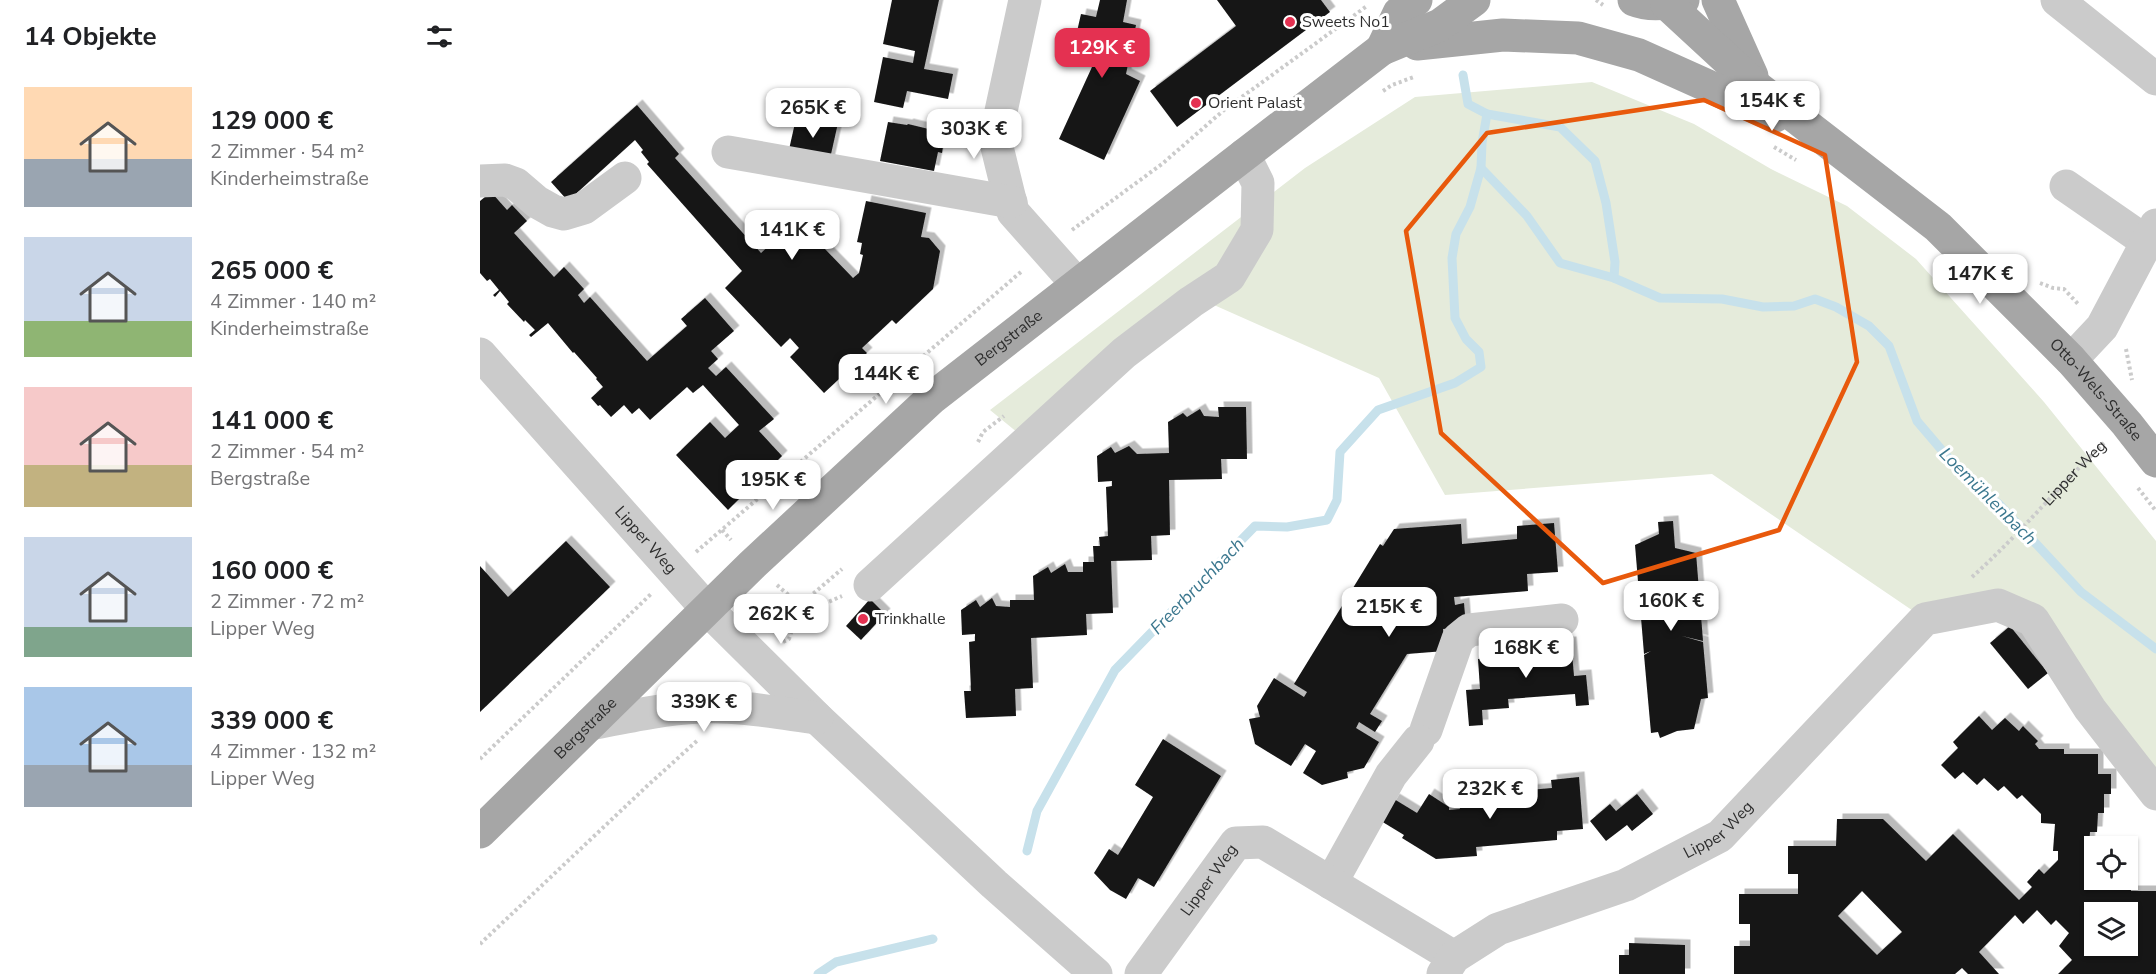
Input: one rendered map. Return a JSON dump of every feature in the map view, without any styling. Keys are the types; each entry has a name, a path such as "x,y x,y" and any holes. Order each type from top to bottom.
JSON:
{"main road":[{"name":"Bergstraße","path":"1382,49 1399,13 1416,0"},
{"name":"Bergstraße","path":"480,832 753,564 925,404 1382,49 1440,25 1474,0"},
{"path":"1634,0 1640,3 1675,2"},
{"name":"Otto-Wels-Straße","path":"1718,0 1758,88"},
{"name":"Otto-Wels-Straße","path":"1675,2 1758,88 1938,227 2071,360 2115,434 2156,461"},
{"path":"1382,49 1503,35 1578,38 1639,55 1818,135"}],"street":[{"path":"1025,0 995,139 1013,212 1077,284"},
{"path":"2057,0 2156,79"},
{"path":"728,152 1011,202"},
{"path":"870,585 1124,353 1191,302 1229,277 1257,230 1258,183 1244,155"},
{"path":"480,181 505,180 516,184 537,202 564,214 584,208 625,178"},
{"path":"2066,186 2152,234 2102,327 2071,360"},
{"name":"Lipper Weg","path":"480,354 707,609 818,718 994,884 1096,974"},
{"name":"Lipper Weg","path":"1141,974 1236,843 1263,842 1331,883 1448,965 1498,929 1626,885 1720,836 1925,619 1998,605 2033,620 2090,709 2156,794"},
{"path":"1331,883 1391,775 1422,736 1458,639 1469,630 1562,620"},
{"path":"590,724 659,711 700,707 763,711 818,718"}],"path":[{"path":"1765,142 1802,163"},
{"path":"2099,439 2115,434"},
{"path":"2109,453 2115,434"},
{"name":"Lipper Weg","path":"2007,545 2037,510 2115,434"},
{"path":"2136,486 2156,511"},
{"path":"722,530 753,564 800,604 826,603 870,585"},
{"path":"480,944 703,736"},
{"path":"480,759 494,746"}],"highlighted area":[{"path":"1704,100 1825,155 1857,362 1779,530 1603,583 1441,433 1406,231 1487,133"}],"green space":[{"path":"1592,82 1694,124 1771,169 1847,206 1916,259 2044,402 2156,541 2156,794 2033,620 1925,619 1712,474 1445,495 1379,378 1205,301 1035,447 990,410 1305,168 1415,97"}],"building":[{"path":"892,0 939,0 924,69 953,74 948,99 907,91 903,108 874,102 883,57 913,63 915,51 883,44"},
{"path":"1100,0 1127,0 1123,22 1136,25 1126,74 1140,81 1104,160 1059,139 1092,67 1070,62 1081,14 1096,17"},
{"path":"1217,0 1321,0 1330,12 1177,127 1150,91 1236,26"},
{"path":"637,105 679,154 675,158 761,253 797,220 853,278 859,273 863,255 860,254 862,243 857,242 866,201 926,213 921,237 929,238 940,251 933,289 896,324 892,320 862,348 867,353 824,393 790,357 799,348 790,338 781,347 725,288 742,271 647,164 649,162 641,152 643,150 635,140 568,201 551,182"},
{"path":"797,114 838,123 829,163 788,154"},
{"path":"888,122 908,124 945,133 942,153 938,152 934,171 880,161"},
{"path":"491,192 507,210 512,205 527,221 514,233 554,277 564,267 584,289 578,295 584,303 590,297 647,361 687,326 681,319 705,298 734,331 711,351 718,359 708,368 716,376 726,367 774,419 759,431 782,456 728,510 676,455 710,422 725,438 739,425 703,385 693,393 687,387 650,420 639,408 632,414 624,405 611,417 591,398 603,387 597,378 548,323 531,337 529,335 535,330 507,304 509,302 500,291 495,297 493,295 499,290 490,279 487,281 480,273 480,201"},
{"path":"1218,407 1246,407 1247,459 1221,459 1222,479 1169,480 1170,535 1151,536 1152,560 1111,561 1113,613 1086,614 1087,635 1031,638 1033,688 1015,689 1016,716 966,718 964,691 971,691 969,642 975,641 975,634 962,635 961,610 976,600 980,607 992,598 996,606 1010,607 1010,600 1034,600 1033,576 1048,567 1051,573 1065,564 1068,572 1083,572 1083,562 1094,562 1093,546 1100,546 1099,537 1108,536 1106,487 1112,486 1112,481 1098,482 1097,456 1111,447 1115,453 1129,446 1137,454 1169,453 1168,422 1183,413 1187,417 1200,409 1204,416 1219,417"},
{"path":"1673,521 1675,548 1696,553 1703,641 1682,636 1703,642 1708,698 1701,699 1694,729 1677,731 1660,738 1658,732 1651,733 1644,655 1651,651 1644,654 1635,545 1659,534 1658,522"},
{"path":"1554,523 1558,572 1527,574 1528,591 1454,597 1455,605 1464,603 1466,627 1443,629 1445,651 1407,654 1370,714 1382,721 1375,732 1359,722 1356,728 1379,742 1364,768 1347,772 1348,778 1322,785 1303,773 1316,751 1305,744 1291,766 1255,744 1249,719 1260,717 1257,706 1274,678 1304,697 1307,692 1294,684 1380,544 1383,546 1394,529 1461,524 1462,544 1517,539 1517,526"},
{"path":"566,541 610,587 480,712 480,566 508,597"},
{"path":"870,599 885,614 861,640 846,626"},
{"path":"2010,626 2048,673 2028,689 1990,643"},
{"path":"1571,642 1574,676 1586,675 1589,705 1576,706 1575,694 1508,699 1509,708 1482,710 1483,725 1469,726 1466,690 1480,689 1478,659 1505,657 1506,665 1519,665 1517,647"},
{"path":"1979,716 1992,730 2005,718 2019,731 2023,726 2038,741 2035,744 2039,749 2064,749 2064,754 2098,754 2098,774 2111,774 2111,794 2104,794 2104,813 2098,813 2097,832 2090,832 2090,836 2084,836 2084,890 2156,891 2156,974 2058,974 2072,960 2059,946 2069,933 2056,920 2051,925 2037,910 2023,924 2015,915 1979,952 1999,974 1968,974 1962,968 1955,974 1734,974 1734,946 1750,946 1750,924 1739,924 1739,894 1798,894 1798,874 1788,874 1788,846 1836,846 1837,819 1883,819 1926,861 1953,834 2019,900 2032,887 2027,882 2039,869 2044,874 2058,860 2058,851 2053,851 2055,824 2041,823 2041,814 2022,795 2017,799 2004,786 1998,791 1984,778 1977,785 1963,772 1955,779 1941,765 1958,748 1953,742","holes":["1862,891 1902,932 1877,955 1838,916"]},
{"path":"1163,739 1221,776 1154,887 1138,878 1126,899 1110,890 1094,873 1109,849 1118,855 1153,797 1135,785"},
{"path":"1579,777 1583,829 1557,831 1557,840 1476,847 1477,856 1436,859 1402,838 1404,835 1381,821 1394,799 1417,813 1429,794 1449,807 1449,810 1460,809 1459,805 1471,804 1471,795 1552,788 1551,780"},
{"path":"1637,794 1653,814 1632,831 1627,825 1606,841 1590,821 1610,804 1616,811"},
{"path":"1629,943 1685,945 1685,974 1619,974 1619,955 1629,955"}],"waterway":[{"name":"Loemühlenbach","path":"1463,75 1468,104 1487,114 1560,127 1595,161 1606,203 1615,262 1614,278 1660,298 1722,299 1763,307 1794,306 1815,299 1836,307 1869,326 1889,346 1917,421 1963,475 1999,504 2081,592 2156,649"},
{"name":"Loemühlenbach","path":"1487,114 1481,168 1527,216 1560,263 1614,278"},
{"name":"Freerbruchbach","path":"1027,851 1037,811 1115,670 1255,526 1287,527 1327,520 1337,500 1340,452 1378,410 1455,383 1481,367 1479,352 1466,339 1455,318 1452,258 1456,234 1470,207 1481,168"},
{"name":"Freerbruchbach","path":"818,974 836,962 933,939"}],"place":[{"name":"Sweets No1","path":"1290,22"},
{"name":"Orient Palast","path":"1196,103"},
{"name":"Trinkhalle","path":"863,619"}]}
